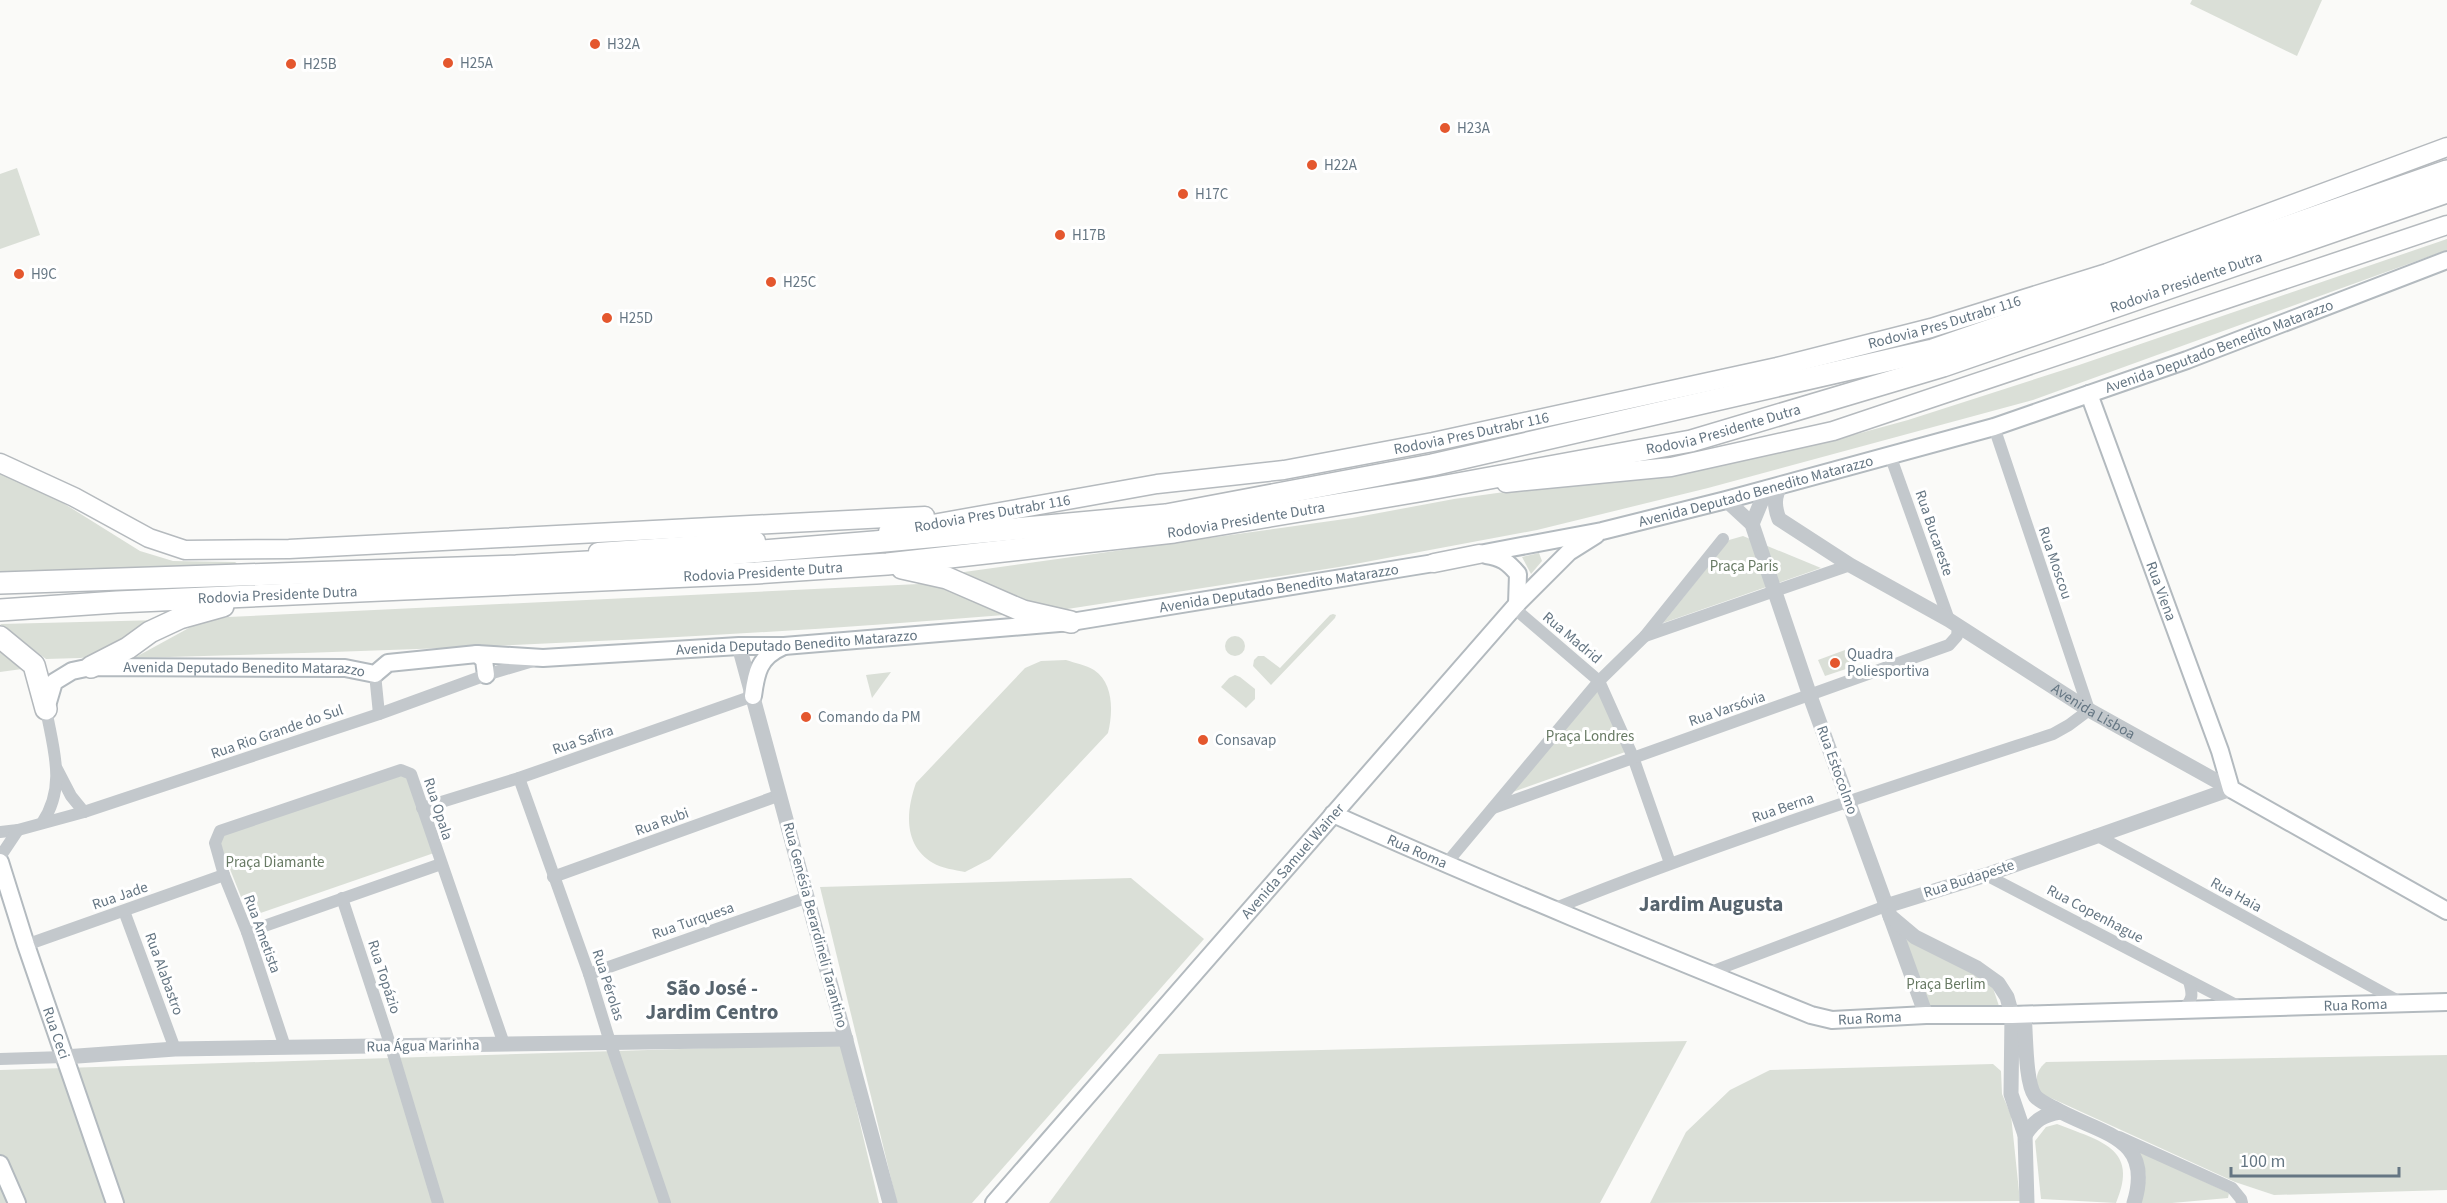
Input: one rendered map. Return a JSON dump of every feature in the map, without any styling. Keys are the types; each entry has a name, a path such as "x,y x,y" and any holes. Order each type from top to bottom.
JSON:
{"highway":[{"name":"Rodovia Presidente Dutra","path":"0,583 516,566 713,555 1166,514 1432,465 1933,350 2447,171"},
{"name":"Rodovia Presidente Dutra","path":"0,610 117,602 756,573 886,564 1174,532 1419,491 1703,437 1943,366 2447,192"},
{"path":"886,564 947,578 1023,611 1071,622"},
{"path":"82,669 128,648 150,632 180,618 248,597"},
{"path":"0,637 34,665 46,709"}],"main road":[{"path":"2398,164 2447,141"},
{"path":"2398,164 2447,147"},
{"name":"Rodovia Pres Dutrabr 116","path":"516,566 602,551 872,534 1015,511 1157,484 1284,470 1433,442 1777,368 1931,328 2107,273 2398,164"},
{"path":"1419,491 1671,467 1833,431 2447,225"},
{"name":"Avenida Deputado Benedito Matarazzo","path":"82,669 345,668 375,674 388,663 477,654 543,658 739,646 784,646 1071,622 1434,563 1602,531 1726,500 1994,427 2187,360 2447,260"},
{"name":"Rua Viena","path":"2089,394 2220,751 2231,789"},
{"path":"0,463 74,496 149,538 185,550 289,549 1015,511"},
{"name":"Avenida Samuel Wainer","path":"994,1203 1515,606 1569,552 1602,531"},
{"path":"1479,554 1498,557 1510,564 1518,574 1515,606"},
{"path":"753,696 756,674 761,662 770,652 784,646"},
{"path":"477,654 484,660 486,675"},
{"path":"46,709 54,682 82,669"},
{"name":"Avenida Lisboa","path":"2231,789 2447,911"},
{"name":"Rua Roma","path":"1333,814 1446,865 1811,1015 1832,1020 1926,1015 2018,1015 2447,1002"},
{"name":"Rua Ceci","path":"0,862 26,945 115,1203"},
{"path":"0,1164 17,1203"}],"street":[{"name":"Rua Moscou","path":"1994,427 2089,710"},
{"name":"Rua Bucareste","path":"1890,455 1953,623"},
{"name":"Avenida Lisboa","path":"1774,486 1777,493 1775,506 1779,519 1850,565 1953,623 2089,710 2231,789"},
{"path":"1752,524 1774,486"},
{"name":"Rua Estocolmo","path":"1726,500 1752,524 1810,696 1926,1015"},
{"path":"1446,865 1599,681 1645,636 1723,539"},
{"path":"1645,636 1850,565"},
{"name":"Rua Madrid","path":"1515,606 1599,681 1633,757 1670,863"},
{"name":"Rua Varsóvia","path":"1493,808 1949,645 1957,636 1953,623"},
{"name":"Rua Genésia Berardineli Tarantino","path":"739,646 890,1203"},
{"name":"Rua Rio Grande do Sul","path":"0,832 18,830 84,813 379,714 486,675 543,658"},
{"path":"375,674 379,714"},
{"name":"Rua Safira","path":"422,808 519,778 753,696"},
{"path":"42,823 56,795 57,768 46,709"},
{"name":"Rua Berna","path":"1553,909 1670,863 1848,801 2054,734 2089,710"},
{"path":"57,768 71,796 84,813"},
{"name":"Rua Opala","path":"220,831 401,770 411,774 504,1044"},
{"name":"Rua Pérolas","path":"519,778 589,974 665,1203"},
{"name":"Rua Budapeste","path":"1708,973 2231,789"},
{"name":"Rua Rubi","path":"554,877 780,795"},
{"path":"0,857 18,830"},
{"name":"Rua Ametista","path":"220,831 215,843 224,876 247,932 285,1047"},
{"name":"Rua Haia","path":"2096,835 2402,1003"},
{"path":"247,932 441,864"},
{"name":"Rua Copenhague","path":"1986,875 2240,1007"},
{"name":"Rua Jade","path":"26,945 224,876"},
{"name":"Rua Turquesa","path":"589,974 808,897"},
{"name":"Rua Topázio","path":"342,898 391,1047 438,1203"},
{"name":"Rua Alabastro","path":"124,910 175,1049"},
{"path":"1887,910 1915,937 1950,953 1998,983 2018,1015 2029,1084 2036,1098 2060,1112 2232,1188 2242,1203"},
{"path":"2182,1010 2192,1000 2193,994 2189,981"},
{"path":"2362,981 2366,989 2362,1005"},
{"path":"2018,1015 2011,1094 2025,1135 2027,1203"},
{"name":"Rua Água Marinha","path":"0,1059 175,1049 846,1039"},
{"path":"2025,1135 2033,1123 2045,1114 2060,1112"},
{"path":"2110,1133 2131,1151 2138,1165 2140,1183 2134,1203"}],"green space":[{"path":"2192,0 2322,0 2297,56 2190,4"},
{"path":"17,168 40,235 0,249 0,174"},
{"path":"2447,239 2447,250 2033,400 1708,488 1537,530 1339,567 1061,610 1034,609 957,573 1352,518 1454,499 1754,457 1824,443 1908,420 2079,365"},
{"path":"0,472 47,493 140,551 173,561 235,562 242,567 0,573"},
{"name":"Praça Paris","path":"1743,536 1821,568 1663,623 1729,540"},
{"path":"1539,553 1542,561 1531,574 1522,557"},
{"path":"919,584 941,585 1004,615 786,631 569,642 134,658 198,623 228,617"},
{"path":"1333,614 1336,615 1335,618 1271,685 1253,666 1258,656 1264,656 1280,668"},
{"path":"161,620 98,656 46,659 0,624"},
{"path":"1235,636 1242,639 1245,646 1242,653 1235,656 1228,653 1225,646 1228,639"},
{"path":"0,641 21,659 22,669 0,672"},
{"name":"Quadra Poliesportiva","path":"1845,650 1852,667 1825,676 1818,660"},
{"path":"1066,660 1084,665 1101,676 1109,690 1111,717 1108,733 990,859 965,872 944,868 933,863 923,856 912,837 909,816 916,783 1025,668 1041,661"},
{"path":"891,672 872,698 866,675"},
{"path":"1235,675 1255,689 1255,699 1246,708 1221,687"},
{"name":"Praça Londres","path":"1597,688 1628,751 1510,793"},
{"name":"Praça Diamante","path":"406,774 434,853 249,917 216,834"},
{"path":"1131,878 1204,939 972,1203 897,1203 820,887"},
{"name":"Praça Berlim","path":"1908,939 1991,982 2001,1012 1928,1011 1902,941"},
{"path":"1687,1041 1600,1203 1049,1203 1159,1054"},
{"path":"841,1044 879,1203 0,1203 0,1070"},
{"path":"2447,1055 2447,1190 2274,1195 2235,1182 2040,1093 2037,1084 2038,1073 2046,1062"},
{"path":"1993,1064 2001,1071 2002,1094 2011,1115 2020,1201 1650,1203 1686,1132 1730,1090 1770,1070"},
{"path":"2057,1124 2101,1142 2112,1149 2119,1158 2123,1170 2122,1185 2116,1203 2041,1199 2035,1141 2046,1127"},
{"path":"2134,1149 2229,1193 2228,1198 2172,1203 2139,1203 2146,1175"}],"place":[{"name":"H32A","path":"595,44"},
{"name":"H25A","path":"448,63"},
{"name":"H25B","path":"291,64"},
{"name":"H23A","path":"1445,128"},
{"name":"H22A","path":"1312,165"},
{"name":"H17C","path":"1183,194"},
{"name":"H17B","path":"1060,235"},
{"name":"H9C","path":"19,274"},
{"name":"H25C","path":"771,282"},
{"name":"H25D","path":"607,318"},
{"name":"Quadra Poliesportiva","path":"1835,663"},
{"name":"Comando da PM","path":"806,717"},
{"name":"Consavap","path":"1203,740"}],"district":[{"name":"Jardim Augusta","path":"1711,904"},
{"name":"São José - Jardim Centro","path":"712,1000"}]}
